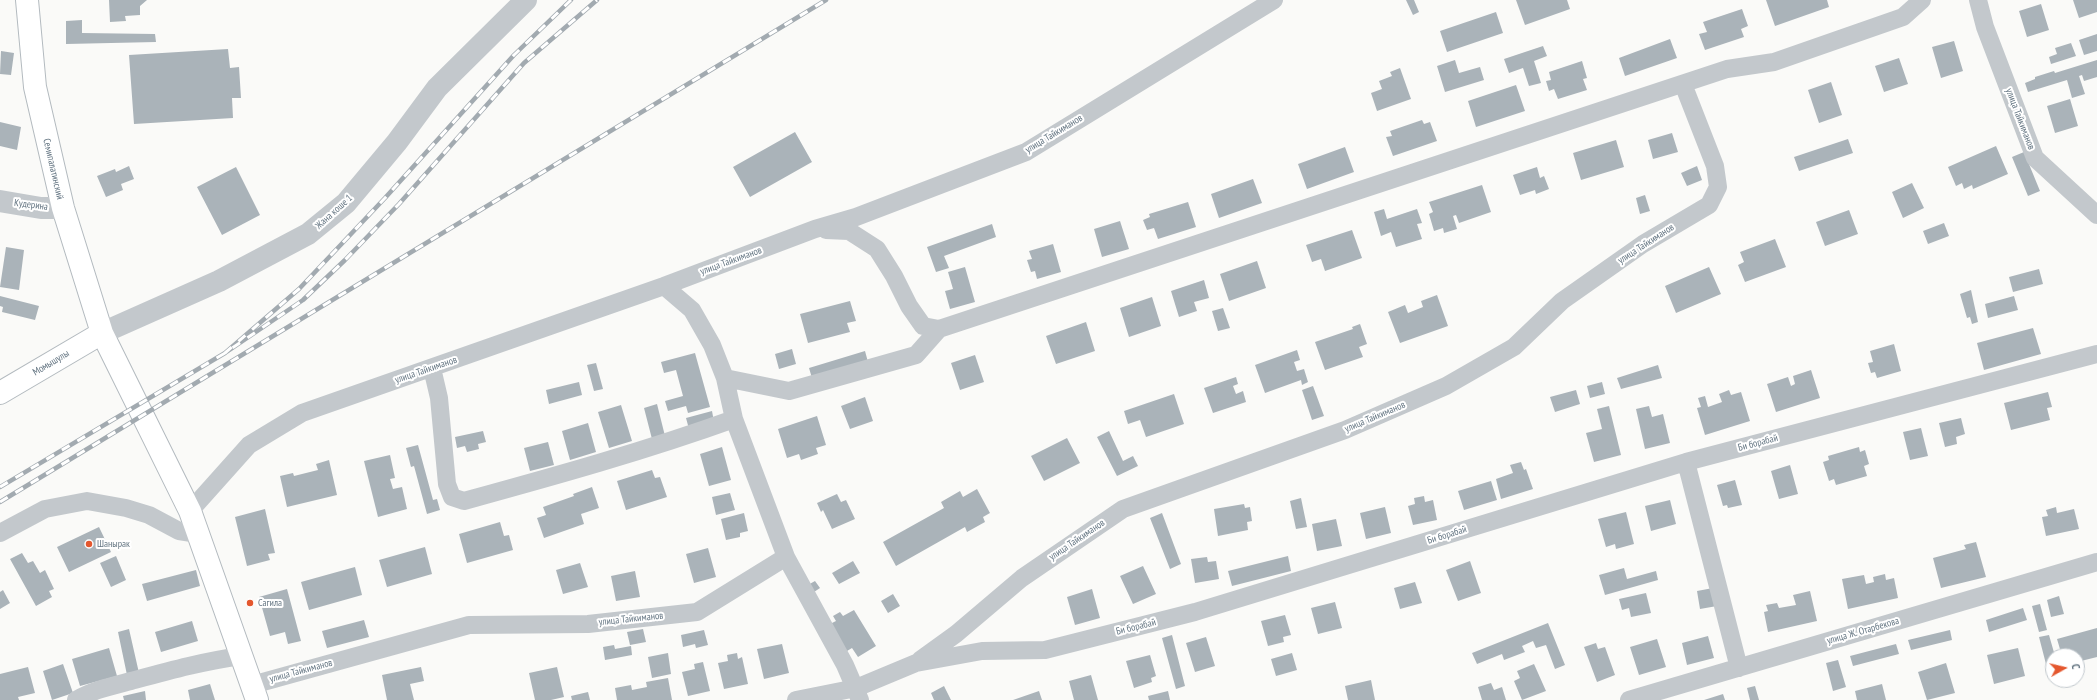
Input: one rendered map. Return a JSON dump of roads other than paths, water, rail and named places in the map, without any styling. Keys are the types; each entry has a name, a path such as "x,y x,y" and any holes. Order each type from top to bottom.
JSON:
{"main road":[{"name":"Семипалатинский","path":"27,0 35,87 63,208 102,333 190,511 255,692"},
{"name":"Момышулы","path":"0,393 102,333"}],"street":[{"name":"Жана коше 1","path":"102,333 219,281 308,234 346,203 397,142 436,88 526,0"},
{"name":"улица Тайкиманов","path":"190,511 249,445 302,413 664,286 815,229 856,218 1026,152 1274,0"},
{"path":"815,229 849,231 877,250 894,276 909,306 923,326 939,329 1727,69 1774,62 1903,17 1922,0"},
{"name":"улица Тайкиманов","path":"1978,0 1985,27 2035,158 2097,215"},
{"name":"улица Тайкиманов","path":"916,663 956,634 1022,578 1123,509 1345,430 1446,386 1514,347 1562,302 1643,244 1709,205 1718,188 1714,166 1683,84"},
{"name":"Кудерина","path":"0,201 41,208 63,208"},
{"path":"664,286 692,310 712,345 725,378 734,419 786,558 858,694"},
{"path":"725,378 789,391 916,355 939,329"},
{"name":"Би борабай","path":"796,700 858,694 916,663 982,651 1045,650 1195,612 1686,462 2097,354"},
{"path":"432,368 439,398 447,484 452,497 464,501 594,466 667,443 734,419"},
{"path":"1686,462 1739,668"},
{"path":"0,533 45,509 87,501 126,508 149,515 179,531 198,534"},
{"name":"улица Тайкиманов","path":"255,692 469,625 588,624 697,612 786,558"},
{"name":"улица Ж. Отарбекова","path":"1628,700 2097,562"},
{"path":"76,700 87,693 153,675 206,661 242,656"}],"railway":[{"path":"571,0 514,55 385,198 299,289 225,353 303,300 345,260 399,204 524,63 597,0"},
{"path":"0,502 826,0"},
{"path":"0,487 225,353"}],"place":[{"name":"Шанырак","path":"89,544"},
{"name":"Сагила","path":"250,603"}]}
